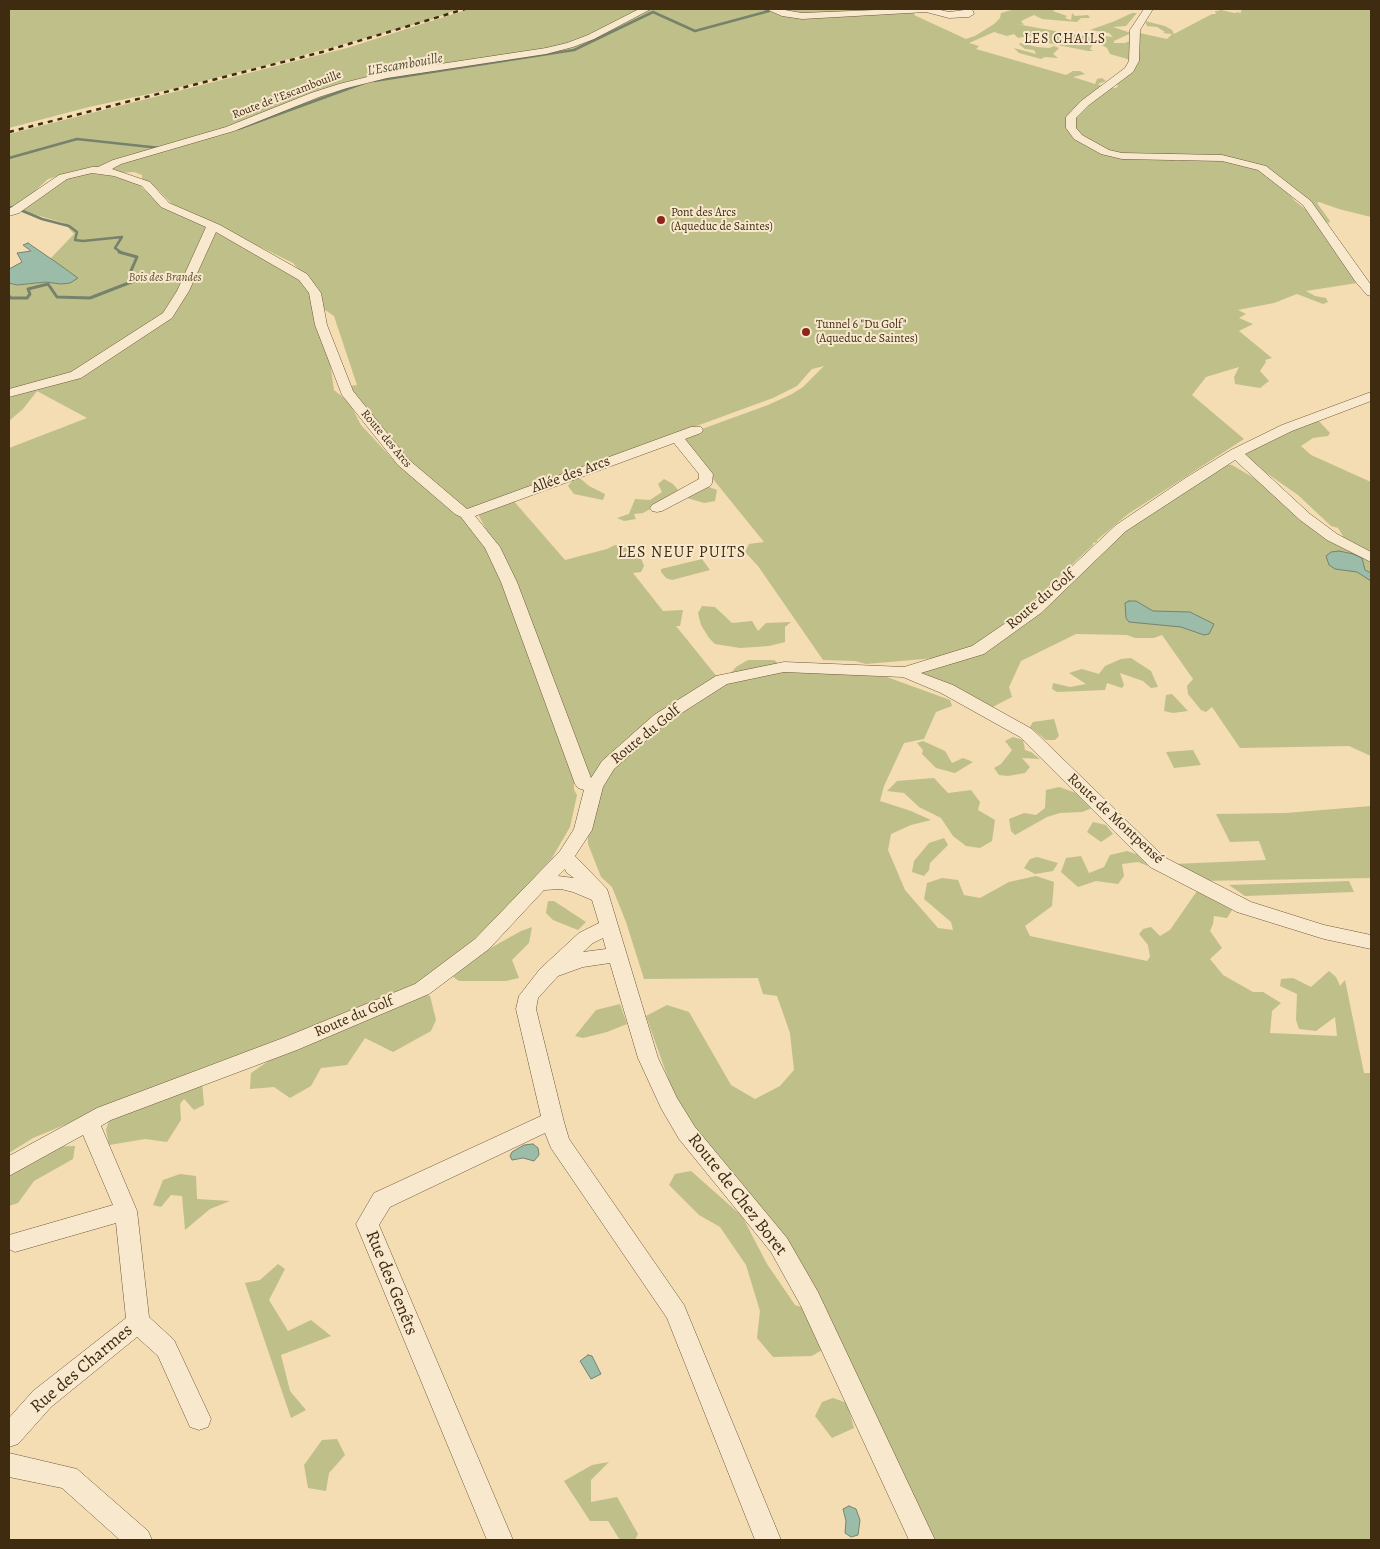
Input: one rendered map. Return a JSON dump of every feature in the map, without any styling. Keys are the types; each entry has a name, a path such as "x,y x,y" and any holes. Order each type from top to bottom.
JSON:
{"street":[{"name":"Route de l'Escambouille","path":"100,171 117,162 230,129 315,95 352,84 387,75 546,51 570,45 591,37 646,9"},
{"path":"774,10 785,14 802,16 926,9 949,15 969,14 968,9"},
{"path":"1148,9 1135,30 1134,61 1129,70 1085,103 1071,117 1071,128 1078,137 1105,152 1122,156 1222,158 1262,168 1307,203 1359,278 1371,292"},
{"path":"15,210 63,177 92,170 100,171"},
{"name":"Route des Arcs","path":"100,171 130,177 146,184 166,205 216,227 303,277 315,293 321,325 346,392 403,462 460,511 466,514 492,547 509,582 584,784 594,787"},
{"path":"9,392 76,375 168,315 183,291 212,229 216,227"},
{"name":"Route du Golf","path":"9,1167 104,1114 290,1044 422,989 482,944 566,856 583,830 594,787 608,765 660,719 722,680 784,667 905,672 978,650 1035,610 1121,528 1236,453 1287,428 1371,396"},
{"name":"Allée des Arcs","path":"466,514 696,430"},
{"path":"657,508 705,483 706,474 676,437"},
{"path":"1236,453 1305,517 1332,537 1371,558"},
{"name":"Route de Montpensé","path":"905,672 947,689 1026,733 1157,862 1244,907 1324,932 1371,942"},
{"name":"Route de Chez Boret","path":"566,856 573,867 598,889 648,1058 668,1102 687,1132 779,1245 810,1299 922,1540"},
{"path":"540,884 561,882 578,886 599,896"},
{"path":"609,926 586,938 547,974 530,996 526,1008 553,1122 559,1142 676,1312 768,1540"},
{"path":"547,974 580,960 617,955"},
{"name":"Rue des Genêts","path":"500,1540 366,1224 382,1200 541,1125 553,1122"},
{"name":"Rue des Charmes","path":"9,1436 42,1400 138,1322 126,1211 89,1123"},
{"path":"15,1242 126,1211"},
{"path":"138,1322 166,1348 199,1420"},
{"path":"9,1465 68,1477 139,1540"}],"green space":[{"path":"9,9 458,9 436,18 278,62 9,128"},
{"name":"Bois des Brandes","path":"469,9 910,9 914,15 966,39 975,36 994,24 1000,18 1001,13 1015,9 1055,9 1053,11 1067,16 1065,18 1071,20 1072,13 1075,16 1088,15 1090,18 1081,18 1077,22 1042,19 1034,15 1021,21 1024,25 1016,24 1092,39 1097,39 1097,35 1113,37 1109,33 1090,30 1132,13 1137,13 1126,26 1113,27 1131,33 1114,41 1114,43 1125,43 1134,39 1135,32 1167,39 1172,34 1163,33 1165,32 1157,27 1147,26 1145,21 1165,26 1172,30 1174,34 1212,14 1216,14 1215,11 1220,11 1217,9 1234,13 1239,12 1240,14 1242,9 1371,9 1371,217 1319,202 1317,203 1330,221 1329,223 1324,221 1291,191 1265,171 1247,162 1228,157 1204,155 1180,155 1175,161 1190,159 1222,161 1258,169 1288,192 1295,201 1309,212 1357,283 1306,291 1315,296 1326,298 1328,302 1323,304 1297,294 1274,303 1238,310 1246,314 1239,318 1253,324 1239,331 1272,358 1265,360 1266,362 1260,371 1269,381 1260,388 1235,384 1234,377 1239,367 1206,377 1192,395 1244,439 1128,514 1097,542 1093,543 1017,616 970,648 936,658 866,664 855,661 823,660 758,566 745,552 749,544 764,542 683,442 685,437 691,433 768,405 792,394 803,387 824,366 812,369 797,386 773,398 472,508 463,508 425,476 403,462 344,392 350,386 357,385 334,316 315,303 330,362 334,390 349,402 361,425 401,468 459,514 487,548 509,587 553,714 556,711 510,576 478,514 512,499 565,560 607,549 615,545 627,548 641,558 644,566 641,572 633,573 663,611 683,610 680,626 676,626 722,683 736,667 748,660 774,660 788,670 887,677 950,700 952,706 936,712 924,739 904,743 884,786 880,801 931,820 911,825 891,834 888,850 905,890 938,928 953,930 951,922 924,899 927,883 942,878 958,880 964,895 980,898 1009,882 1036,876 1054,882 1052,906 1025,926 1030,936 1147,961 1150,957 1148,945 1139,934 1143,929 1151,927 1160,936 1170,930 1197,891 1232,910 1227,918 1214,916 1210,931 1222,948 1210,959 1223,975 1253,992 1263,992 1281,1003 1272,1011 1270,1033 1337,1036 1335,1017 1316,1031 1299,1029 1296,1020 1297,994 1280,986 1281,979 1293,978 1311,987 1329,971 1336,977 1340,986 1345,980 1364,1073 1371,1073 1371,1540 935,1540 845,1351 825,1348 812,1356 773,1357 757,1338 760,1311 746,1265 720,1227 699,1215 669,1185 675,1174 691,1171 742,1216 767,1264 795,1305 825,1315 785,1238 713,1155 674,1095 646,1016 667,1005 689,1012 731,1085 755,1099 780,1086 794,1070 790,1033 777,996 763,994 758,978 644,979 626,922 612,887 601,877 588,844 586,774 574,779 574,790 577,795 570,827 552,858 507,907 461,952 415,984 339,1017 197,1070 33,1138 9,1153 9,448 87,418 37,391 23,409 9,421 9,283 17,285 78,278 50,259 74,234 64,223 19,210 9,210 9,134 347,48","holes":["994,32 1007,36 1014,34 1018,38 1043,33 1033,40 1088,51 1093,51 1090,49 1093,44 1100,44 1107,48 1110,54 1134,61 1129,70 1114,81 1118,86 1116,88 1105,88 1085,103 1069,121 1072,110 1101,86 1098,84 1106,81 1102,78 1097,79 1095,84 1073,77 1085,74 1080,71 1073,71 1066,75 976,49 979,46 969,43","135,155 141,155 116,163 110,167 111,170 120,173 134,172 142,175 142,179 155,187 172,204 293,263 310,283 287,266 231,240 157,201 138,184 123,177 86,173 73,175 55,183 41,193 36,190 48,179 76,171 98,168"]},
{"path":"1020,43 1037,47 1049,48 1054,46 1059,48 1053,54 1058,58 1045,57 1041,59 1019,53 1014,48 1036,54 1034,50 1025,49"},
{"path":"1315,417 1330,433 1328,436 1313,438 1301,446 1311,455 1371,482 1371,756 1349,746 1240,748 1212,707 1206,712 1201,710 1188,694 1187,686 1193,679 1162,635 1154,638 1135,638 1127,635 1076,634 1021,661 1009,687 1012,697 985,711 905,672 978,650 1105,544 1224,464 1232,465 1259,481 1332,537 1343,536 1338,528 1331,526 1298,495 1245,458 1246,452"},
{"path":"574,478 581,479 589,486 605,494 603,500 574,494 568,486"},
{"path":"664,479 673,484 678,490 706,486 717,490 715,501 704,503 684,497 668,499 643,513 634,514 636,519 624,521 617,518 629,514 635,499 650,500 662,492 658,484"},
{"path":"702,559 710,570 672,580 666,578 661,572 661,569"},
{"path":"702,606 715,607 732,623 752,621 758,631 766,623 791,622 785,627 785,642 769,646 740,648 715,644 701,625 698,613"},
{"path":"1131,658 1151,671 1158,687 1151,688 1143,681 1120,673 1124,685 1122,688 1107,683 1105,690 1057,692 1052,689 1053,683 1070,687 1086,684 1069,673 1082,669 1099,674 1105,666 1121,659"},
{"path":"1172,694 1188,711 1173,713 1164,711 1166,695"},
{"path":"1054,719 1059,736 1055,740 1046,740 1030,727 1033,722"},
{"path":"1013,737 1023,740 1025,750 1040,759 1022,758 1030,767 1025,773 1008,776 999,775 994,768 1001,764 1012,750 1005,741"},
{"path":"923,741 945,751 952,763 963,758 973,762 955,773 936,768 922,754 923,750 917,743"},
{"path":"1193,750 1201,765 1174,768 1166,752"},
{"path":"934,778 948,793 971,790 980,802 978,810 995,820 992,841 980,848 966,846 953,836 941,818 919,807 904,793 887,791 897,781"},
{"path":"1059,787 1082,795 1095,807 1082,812 1060,813 1047,817 1015,835 1011,831 1009,819 1024,813 1036,815 1045,808 1046,790"},
{"path":"1371,806 1371,878 1199,881 1174,864 1266,860 1259,841 1230,842 1216,814 1286,813"},
{"path":"1093,822 1106,825 1113,834 1101,842 1087,832"},
{"path":"944,838 948,845 930,863 929,870 924,876 912,872 914,861 929,843"},
{"path":"1127,851 1148,858 1148,866 1138,862 1122,864 1124,876 1118,884 1096,881 1078,887 1061,872 1066,858 1081,856 1089,873 1104,867 1110,855"},
{"path":"1037,857 1058,863 1053,871 1035,874 1024,868 1030,859"},
{"path":"1349,881 1354,892 1245,896 1229,885"},
{"path":"548,901 554,901 586,922 578,930 553,920 546,913"},
{"path":"532,927 529,943 512,960 519,978 506,981 459,981 453,977 471,959 521,931"},
{"path":"422,993 430,996 436,1020 431,1031 393,1052 365,1038 347,1065 321,1068 311,1086 290,1098 274,1087 250,1089 251,1073 283,1051"},
{"path":"620,1004 627,1024 607,1032 583,1038 575,1036 596,1010"},
{"path":"202,1082 204,1105 194,1110 184,1099 180,1104 181,1120 167,1142 145,1139 109,1145 106,1130 109,1120"},
{"path":"75,1146 73,1159 34,1181 18,1203 9,1206 9,1170 46,1147"},
{"path":"180,1174 196,1176 197,1199 230,1201 210,1209 185,1230 182,1196 171,1195 161,1207 153,1205 163,1180"},
{"path":"278,1264 285,1269 269,1300 288,1331 311,1320 331,1336 281,1355 290,1391 306,1410 291,1418 245,1283 260,1280"},
{"path":"833,1398 847,1403 854,1428 832,1438 815,1416 822,1402"},
{"path":"337,1439 345,1455 329,1473 326,1491 308,1488 304,1465 322,1440"},
{"path":"609,1462 591,1480 591,1502 617,1497 638,1534 635,1540 620,1540 608,1521 590,1521 564,1481 592,1465"}],"shaded area":[{"path":"28,243 78,278 70,283 61,284 46,282 17,285 9,283 9,269 22,262 17,253 31,251 23,245"},
{"path":"1339,551 1362,558 1365,570 1371,573 1371,581 1357,572 1335,569 1329,565 1326,556 1331,552"},
{"path":"1136,601 1153,611 1190,612 1214,624 1209,634 1204,635 1181,627 1129,622 1126,618 1125,603"},
{"path":"533,1144 538,1148 539,1155 534,1161 523,1158 512,1160 510,1156 512,1152 524,1145"},
{"path":"588,1355 592,1356 601,1374 591,1379 580,1361"},
{"path":"849,1506 856,1509 860,1520 858,1535 851,1537 845,1533 846,1521 843,1509"}],"waterway":[{"name":"L'Escambouille","path":"374,81 574,50 653,12 695,31 769,11 765,9"},
{"name":"L'Escambouille","path":"238,129 364,83"},
{"name":"L'Escambouille","path":"9,158 77,139 160,148"},
{"name":"L'Escambouille","path":"9,208 13,207 42,219 69,226 77,232 75,240 83,241 122,237 115,248 122,253"},
{"name":"L'Escambouille","path":"9,296 11,298 27,298 30,294 28,289 48,284 57,297 90,298 139,279 130,273 137,257 122,253"}],"railway":[{"path":"9,132 322,52 465,9"}],"place":[{"name":"Pont des Arcs (Aqueduc de Saintes)","path":"661,220"},
{"name":"Tunnel 6 \"Du Golf\" (Aqueduc de Saintes)","path":"806,332"}],"district":[{"name":"LES CHAILS","path":"1065,40"},
{"name":"LES NEUF PUITS","path":"682,553"}]}
